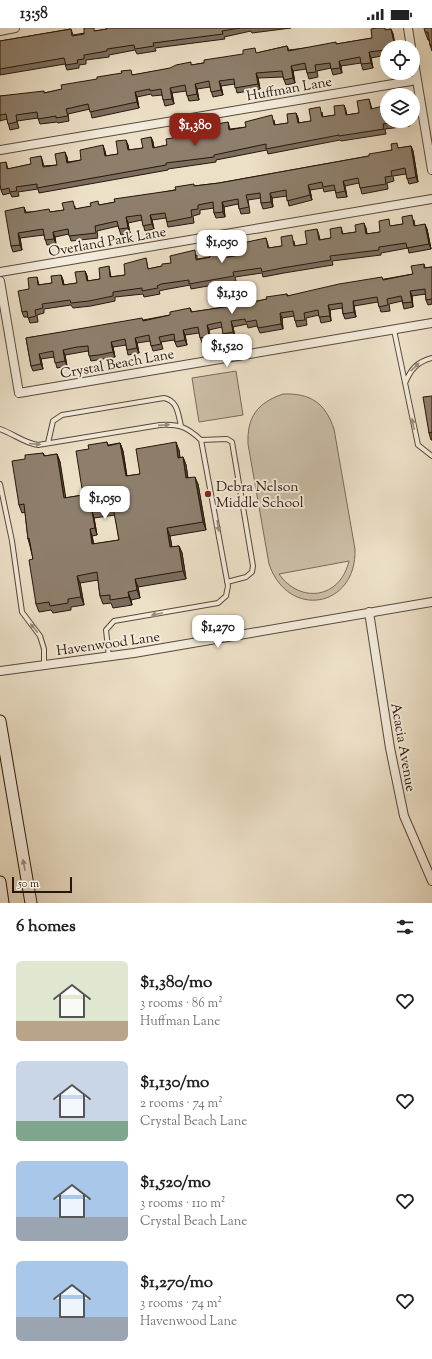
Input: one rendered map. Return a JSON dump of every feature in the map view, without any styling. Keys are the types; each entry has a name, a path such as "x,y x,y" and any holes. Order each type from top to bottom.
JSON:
{"main road":[{"path":"0,721 31,903"},
{"path":"0,882 4,903"}],"street":[{"path":"0,31 15,28"},
{"path":"408,28 411,40"},
{"path":"417,80 432,170"},
{"name":"Huffman Lane","path":"0,150 417,80"},
{"name":"Overland Park Lane","path":"0,272 432,199"},
{"name":"Crystal Beach Lane","path":"0,282 19,393 432,323"},
{"name":"Havenwood Lane","path":"0,671 44,664 109,657 432,602"},
{"name":"Acacia Avenue","path":"369,612 390,748 404,816 432,881"}],"lane":[{"path":"394,329 418,445 432,456"},
{"path":"405,383 412,369 419,362 432,358"},
{"path":"48,444 53,421 62,415 164,398 172,401 175,405 181,426"},
{"path":"0,429 30,444 48,444 160,424 174,424 189,429 201,440 227,582 226,596 218,603 114,621 106,630 109,657"},
{"path":"201,440 227,439 232,442 253,566 252,572 246,577 227,582"},
{"path":"0,484 12,541 22,612 40,636 44,649 44,664"}],"shaded area":[{"path":"236,371 243,415 199,422 192,378"},
{"path":"283,394 293,394 302,395 316,401 326,412 334,429 355,549 353,569 345,584 334,594 320,600 305,599 291,594 278,582 269,564 248,444 248,434 249,426 255,412 266,402","holes":["349,561 344,574 337,583 328,590 318,593 308,593 298,590 288,584 279,574"]}],"building":[{"path":"84,28 94,28 94,31 107,29 106,28 240,28 222,31 223,34 153,43 154,46 135,49 134,45 107,49 107,51 84,55 84,59 77,60 78,63 66,65 64,58 0,69 0,41 71,29 72,36 84,34"},
{"path":"424,28 432,28 432,45 430,45 428,32 425,32"},
{"path":"371,29 391,29 393,40 380,40 380,51 369,52 371,63 361,64 360,57 339,61 340,68 331,69 330,63 315,65 316,72 307,73 305,63 291,66 293,78 284,80 282,71 256,73 258,84 235,88 234,79 219,81 221,90 211,92 209,81 195,84 197,94 187,96 185,85 170,88 172,99 163,100 161,89 150,91 150,89 135,92 137,102 90,112 88,104 66,109 68,116 56,118 56,116 38,119 37,112 16,115 17,122 8,124 6,114 0,115 0,96 44,91 44,93 62,89 61,85 97,79 97,77 122,73 121,71 131,70 132,75 170,68 176,65 191,62 191,65 204,63 204,60 243,54 243,50 255,48 256,53 287,46 288,51 336,42 336,44 372,38"},
{"path":"369,99 371,109 380,107 380,128 384,129 339,135 266,149 266,144 214,155 214,157 166,163 166,165 37,188 37,184 16,187 17,191 10,192 9,188 1,190 0,163 6,162 7,169 31,164 30,158 41,156 43,167 57,165 55,154 65,152 67,163 81,160 80,150 103,145 105,156 118,154 116,141 126,140 128,150 143,148 141,139 151,137 153,148 167,145 166,139 173,138 172,132 198,128 199,138 216,136 215,133 218,132 217,124 228,122 229,130 246,127 245,122 272,115 274,125 288,123 287,114 296,113 298,123 311,121 309,109 320,107 322,117 335,115 334,106 344,105 346,115 359,113 357,101"},
{"path":"397,143 398,148 411,146 416,177 407,179 405,168 391,171 392,176 385,177 386,184 360,188 358,178 343,181 345,191 336,193 334,185 323,187 322,182 308,185 310,195 287,201 286,190 270,193 271,202 261,203 260,193 246,195 249,207 239,209 238,199 222,202 223,212 214,213 213,202 198,205 198,209 191,210 192,217 167,222 165,213 150,215 152,224 143,226 141,215 126,217 128,228 119,229 117,221 95,226 96,233 69,236 68,229 53,232 54,239 45,240 43,229 18,233 20,245 11,246 5,211 24,207 25,213 49,209 50,212 64,210 62,203 73,201 75,209 91,206 90,203 98,201 99,205 115,202 114,199 176,190 175,187 194,184 194,186 219,183 369,156 369,154 392,150 391,144"},
{"path":"412,215 414,226 425,224 429,244 407,248 406,243 379,247 379,250 330,256 331,260 262,272 261,268 233,272 234,276 189,284 189,280 161,284 157,286 158,288 142,291 142,288 113,292 113,296 89,301 71,303 70,300 42,304 43,308 35,310 36,316 28,318 27,311 22,312 18,291 29,289 28,278 37,277 38,285 52,283 51,276 61,275 63,285 77,283 75,272 85,271 87,281 100,279 99,268 109,266 110,277 125,275 124,264 146,258 148,269 162,266 162,264 171,263 170,256 195,250 196,260 210,257 209,249 219,248 221,258 235,256 233,245 266,238 268,248 282,246 281,237 292,235 294,246 307,244 305,231 317,229 319,240 331,238 330,229 341,227 342,234 356,232 355,225 364,223 366,234 380,232 379,221 389,219 390,226 403,224 402,217"},
{"path":"424,264 424,268 432,267 432,299 426,300 425,289 410,291 412,302 403,303 401,296 387,299 388,305 379,307 377,297 353,301 354,312 343,314 342,303 328,305 330,316 319,317 318,310 304,313 305,320 295,321 293,311 280,313 281,324 258,328 256,320 246,322 245,319 231,321 233,332 223,334 221,322 207,325 209,336 200,338 198,327 183,330 185,340 175,342 174,334 159,337 161,344 151,346 149,335 135,338 137,348 127,350 125,339 111,342 113,352 89,356 88,346 77,347 63,350 65,361 55,363 53,351 39,354 41,364 31,366 26,338 142,318 143,321 170,315 170,312 190,308 191,312 239,305 267,299 266,297 287,294 287,296 339,284 382,277 383,280 413,274 411,266"},
{"path":"432,396 432,432 429,433 423,397"},
{"path":"107,442 108,446 120,443 126,476 140,474 136,449 176,442 178,458 183,457 186,478 195,477 203,522 167,528 170,547 179,546 183,571 135,579 137,590 128,592 129,597 110,600 110,595 100,596 97,572 77,576 81,597 68,599 68,603 50,606 49,602 36,604 29,560 33,559 29,538 28,539 24,504 19,505 12,461 25,459 25,455 43,453 44,456 57,454 64,498 83,495 76,451 89,449 88,445","holes":["113,507 119,540 92,544 90,529 95,528 92,511"]}],"place":[{"name":"Debra Nelson Middle School","path":"208,494"}]}
